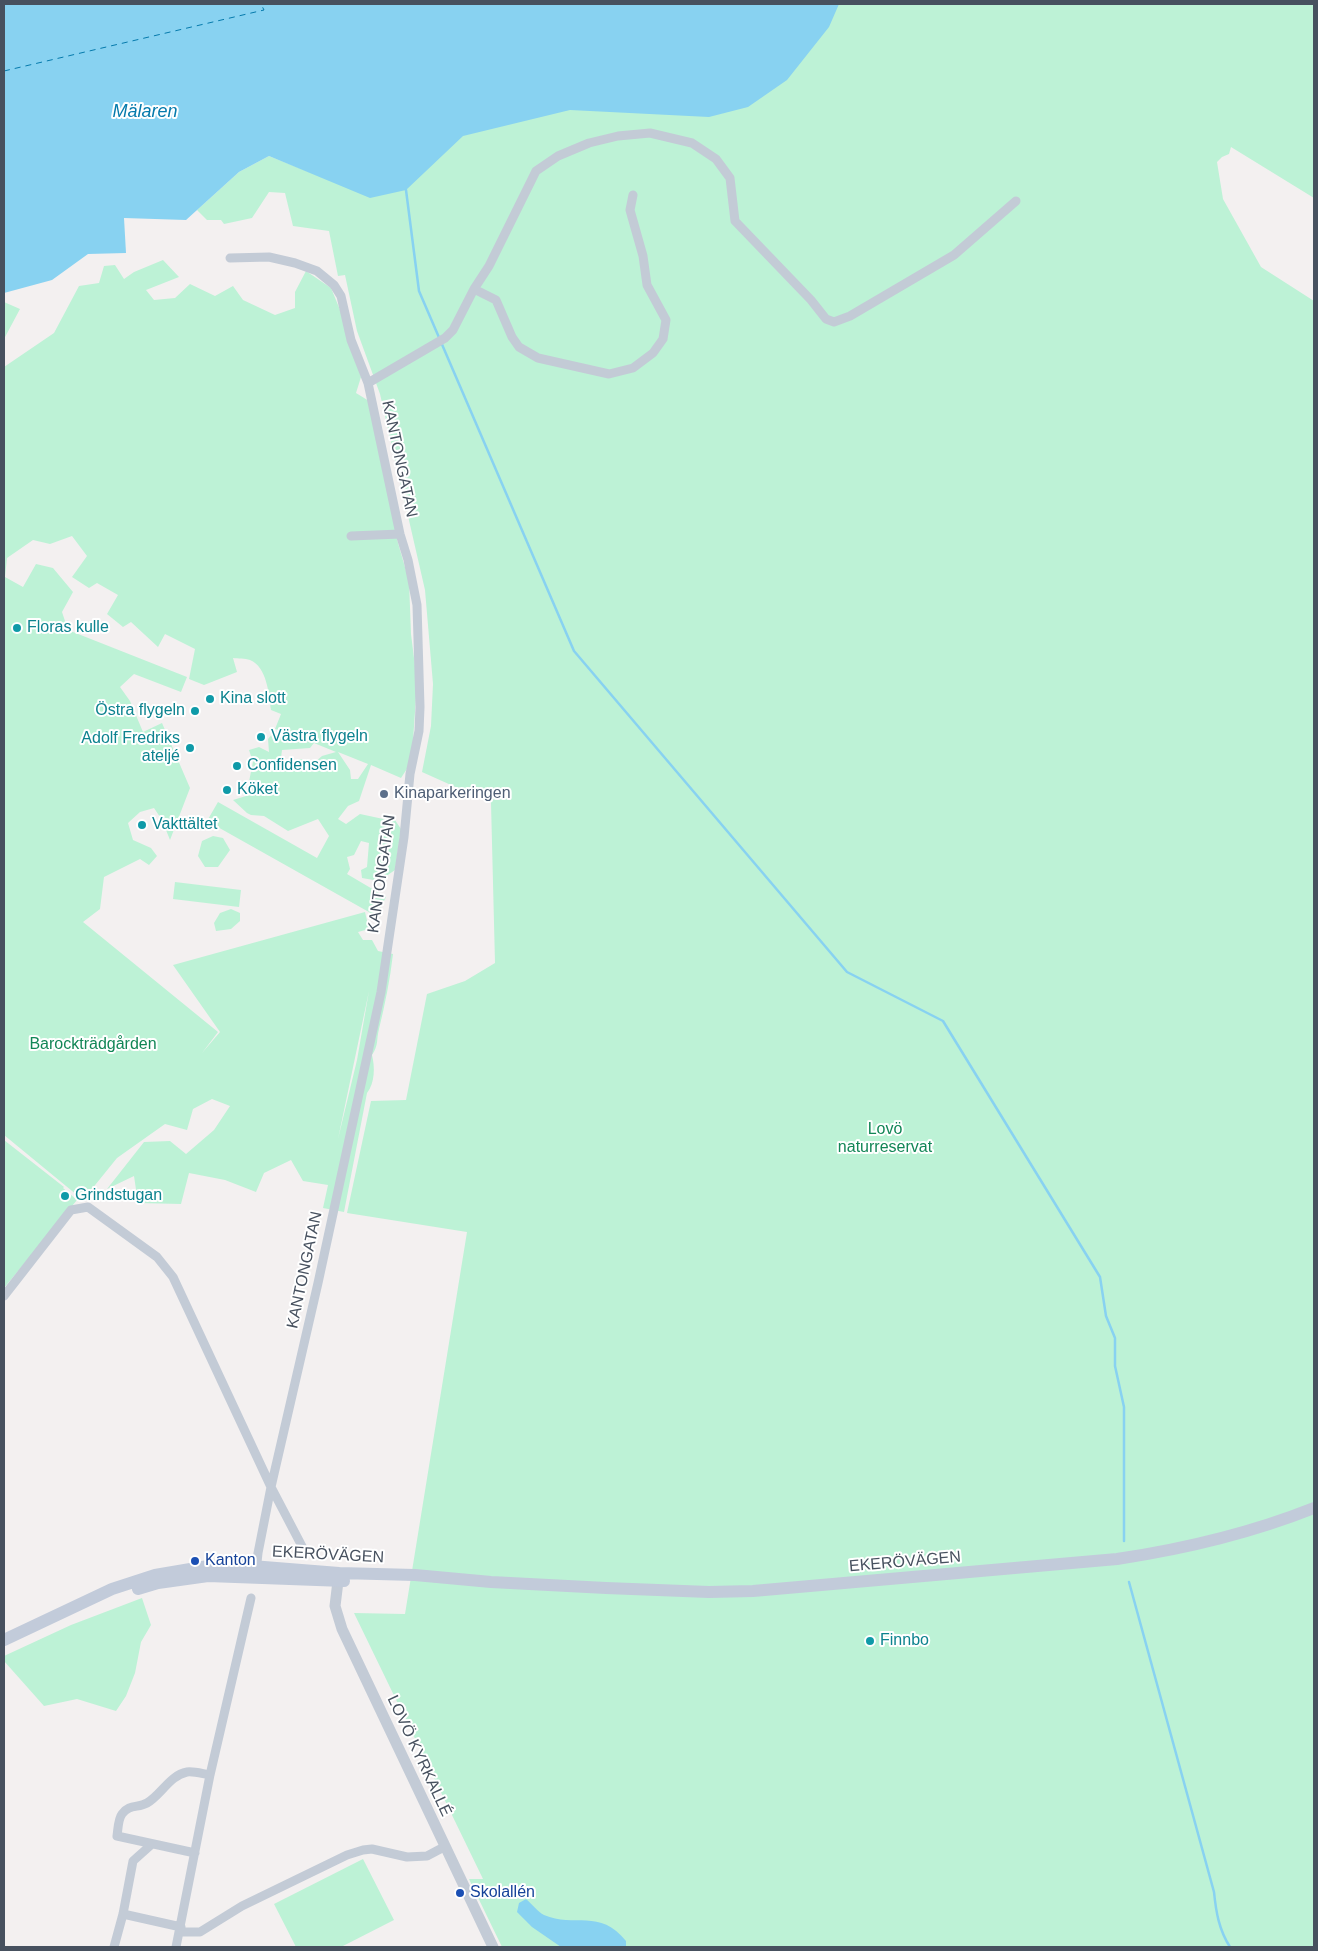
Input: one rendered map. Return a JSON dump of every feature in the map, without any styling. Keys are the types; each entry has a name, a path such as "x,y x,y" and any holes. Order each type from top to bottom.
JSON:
{"main road":[{"name":"EKERÖVÄGEN","path":"4,1640 80,1605 158,1583 208,1576 256,1572 338,1577 415,1575 491,1582 709,1592 753,1591 1067,1565 1117,1559 1166,1551 1257,1528 1314,1508"}],"street":[{"path":"368,383 445,338 457,323 474,289 489,266 536,171 558,156 589,143 618,136 650,133 692,143 716,159 730,178 735,221 826,319 834,322 850,316 954,255 1016,201"},
{"path":"474,289 496,300 512,337 520,347 538,358 609,374 633,368 653,353 663,339 666,320 646,285 643,256 630,210 634,195"},
{"name":"KANTONGATAN","path":"230,258 269,258 295,262 318,271 334,285 341,296 350,340 368,383 417,605 419,731 410,774 404,837 381,992 318,1283 271,1487 256,1572"},
{"path":"351,536 400,534"},
{"path":"4,1296 71,1210 88,1207 158,1257 173,1277 271,1487 306,1552"},
{"name":"LOVÖ KYRKALLÉ","path":"338,1577 335,1606 342,1629 493,1947"},
{"path":"176,1947 210,1775 251,1598"},
{"path":"195,1853 117,1836 121,1815 129,1807 145,1804 158,1795 175,1778 187,1772 210,1775"},
{"path":"114,1947 123,1914 133,1861 152,1844"},
{"path":"123,1914 180,1930 200,1932 242,1906 363,1850 372,1849 407,1857 426,1856 444,1847"}],"green space":[{"name":"Lovö naturreservat","path":"4,4 1314,4 1314,198 1231,147 1229,154 1217,162 1223,199 1261,267 1314,301 1314,1947 502,1947 469,1879 483,1879 354,1613 405,1614 467,1232 347,1213 371,1101 406,1100 427,994 465,981 495,963 491,803 422,772 431,726 433,684 425,590 380,394 357,331 345,275 338,276 329,231 293,226 285,193 269,192 252,218 224,224 221,220 207,220 197,210 239,172 269,156 324,178"},
{"name":"Barockträdgården","path":"163,260 179,277 146,290 154,300 175,298 190,284 215,296 233,286 243,300 275,315 295,308 295,292 306,271 331,288 343,317 361,377 356,393 369,401 398,543 409,581 411,634 417,682 413,741 414,758 401,778 371,765 359,801 348,806 338,819 346,824 360,814 395,820 401,829 395,870 379,881 362,878 361,870 367,867 369,843 361,841 354,855 347,857 350,869 347,874 386,897 376,916 207,821 218,802 317,858 329,836 318,819 288,831 264,816 247,813 233,800 246,796 253,762 249,750 259,747 269,752 268,739 273,733 279,734 281,731 275,729 281,714 271,710 264,675 256,664 248,659 233,658 237,672 204,685 189,679 195,649 165,634 158,647 131,622 123,627 107,614 118,595 97,583 89,588 72,577 87,556 72,536 50,544 33,540 7,558 5,577 23,587 36,564 53,568 73,592 62,612 68,630 187,677 181,692 134,674 120,687 130,701 143,732 162,723 190,788 170,840 162,820 154,808 140,812 128,823 133,840 151,848 157,856 149,865 140,859 104,877 100,909 83,922 218,1032 202,1053 220,1032 173,965 365,912 369,929 358,932 363,940 372,940 378,951 393,954 389,983 376,1045 372,1055 374,1065 373,1080 367,1093 344,1212 323,1208 328,1185 303,1181 291,1160 264,1173 256,1192 225,1180 189,1173 181,1204 138,1203 134,1176 107,1189 144,1142 170,1141 186,1154 214,1130 230,1106 212,1099 193,1109 187,1130 165,1124 117,1158 83,1200 4,1135 4,367 54,333 79,286 99,283 104,266 115,265 124,279 134,272","holes":["314,743 336,752 322,756 315,762 298,759 281,765 274,760 281,758 282,750 310,748","338,752 368,764 358,779 351,779 350,770","369,991 357,1060 338,1139"]},
{"path":"4,302 20,309 4,339"},
{"path":"213,836 223,838 230,850 218,867 205,867 198,856 202,841"},
{"path":"175,882 241,890 239,907 173,899"},
{"path":"231,909 240,913 240,921 231,929 216,931 214,923 220,913"},
{"path":"4,1140 64,1187 77,1200 4,1288"},
{"path":"142,1598 151,1625 141,1642 135,1673 126,1696 116,1711 77,1699 44,1706 4,1661 4,1656 71,1625"},
{"path":"363,1859 394,1920 341,1947 296,1947 274,1904"}],"water":[{"name":"Mälaren","path":"4,4 839,4 829,27 787,80 748,107 709,117 570,110 463,136 406,190 370,198 269,156 239,172 186,220 124,218 126,253 88,254 52,280 4,293"},
{"path":"526,1899 544,1915 566,1920 586,1920 606,1925 616,1931 626,1941 626,1947 561,1947 532,1927 517,1912 519,1903"}],"waterway":[{"path":"406,190 419,291 574,651 847,972 943,1021 1100,1277 1106,1316 1115,1338 1115,1366 1124,1407 1124,1541"},
{"path":"1129,1582 1214,1892 1219,1921 1230,1947"}],"ferry route":[{"path":"4,71 264,10 261,4"}],"place":[{"name":"Floras kulle","path":"17,628"},
{"name":"Kina slott","path":"210,699"},
{"name":"Östra flygeln","path":"195,711"},
{"name":"Västra flygeln","path":"261,737"},
{"name":"Adolf Fredriks ateljé","path":"190,748"},
{"name":"Confidensen","path":"237,766"},
{"name":"Köket","path":"227,790"},
{"name":"Kinaparkeringen","path":"384,794"},
{"name":"Vakttältet","path":"142,825"},
{"name":"Grindstugan","path":"65,1196"},
{"name":"Kanton","path":"195,1561"},
{"name":"Finnbo","path":"870,1641"},
{"name":"Skolallén","path":"460,1893"}]}
